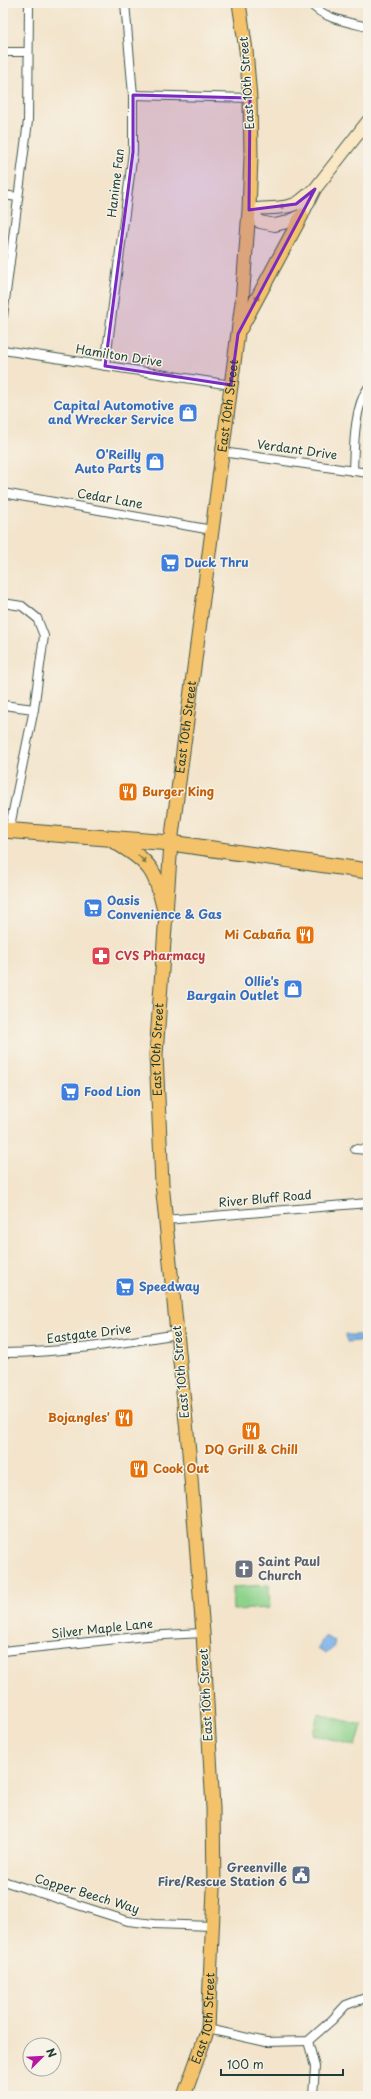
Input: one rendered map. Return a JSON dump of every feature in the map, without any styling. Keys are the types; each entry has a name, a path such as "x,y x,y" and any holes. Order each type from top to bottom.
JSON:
{"highway":[{"path":"6,831 171,843 368,871"},
{"path":"109,839 136,854 146,862 160,891 166,915"}],"main road":[{"name":"East 10th Street","path":"184,2096 208,2029 214,1889 213,1808 203,1633 178,1334 165,1220 158,1135 156,1055 171,843 238,334 249,210 251,157 250,98 246,50 238,3"},
{"path":"238,334 315,189 368,121"},
{"path":"249,210 296,204 315,189"},
{"path":"249,210 260,222 274,225 288,222 302,215"}],"street":[{"path":"3,316 28,121 29,3"},
{"name":"Hanime Fan","path":"105,366 133,152 133,95 125,3"},
{"path":"310,3 318,12 344,22 368,27"},
{"path":"3,52 28,52"},
{"path":"133,95 250,98"},
{"path":"3,195 18,197"},
{"name":"Hamilton Drive","path":"3,350 231,385"},
{"path":"353,471 359,411 363,395 368,388"},
{"name":"Verdant Drive","path":"222,452 368,473"},
{"name":"Cedar Lane","path":"3,493 212,530"},
{"path":"3,603 22,606 37,618 44,636 34,709 6,831"},
{"path":"3,705 34,709"},
{"path":"355,1150 368,1150"},
{"name":"River Bluff Road","path":"165,1220 368,1203"},
{"name":"Eastgate Drive","path":"3,1354 85,1348 178,1334"},
{"name":"Silver Maple Lane","path":"3,1651 146,1636 203,1633"},
{"name":"Copper Beech Way","path":"3,1881 128,1921 154,1924 212,1926"},
{"path":"208,2029 266,2042 308,2041 332,2020 346,2005 368,1998"},
{"path":"308,2041 315,2067 313,2096"}],"highlighted area":[{"path":"133,95 250,98 249,210 296,204 315,189 238,334 231,385 105,366 133,152"}],"green space":[{"path":"269,1585 270,1608 233,1610 232,1587"},
{"path":"318,1714 362,1725 356,1746 313,1734"}],"water":[{"path":"346,1335 368,1335 368,1340 347,1342"},
{"path":"325,1636 335,1642 333,1648 326,1654 317,1649"}],"place":[{"name":"Capital Automotive and Wrecker Service","path":"188,413"},
{"name":"O'Reilly Auto Parts","path":"155,462"},
{"name":"Duck Thru","path":"170,563"},
{"name":"Burger King","path":"128,792"},
{"name":"Oasis Convenience & Gas","path":"93,908"},
{"name":"Mi Cabaña","path":"305,935"},
{"name":"CVS Pharmacy","path":"101,956"},
{"name":"Ollie's Bargain Outlet","path":"293,989"},
{"name":"Food Lion","path":"70,1092"},
{"name":"Speedway","path":"125,1287"},
{"name":"Bojangles'","path":"124,1418"},
{"name":"DQ Grill & Chill","path":"251,1431"},
{"name":"Cook Out","path":"139,1469"},
{"name":"Saint Paul Church","path":"244,1569"},
{"name":"Greenville Fire/Rescue Station 6","path":"301,1875"}]}
